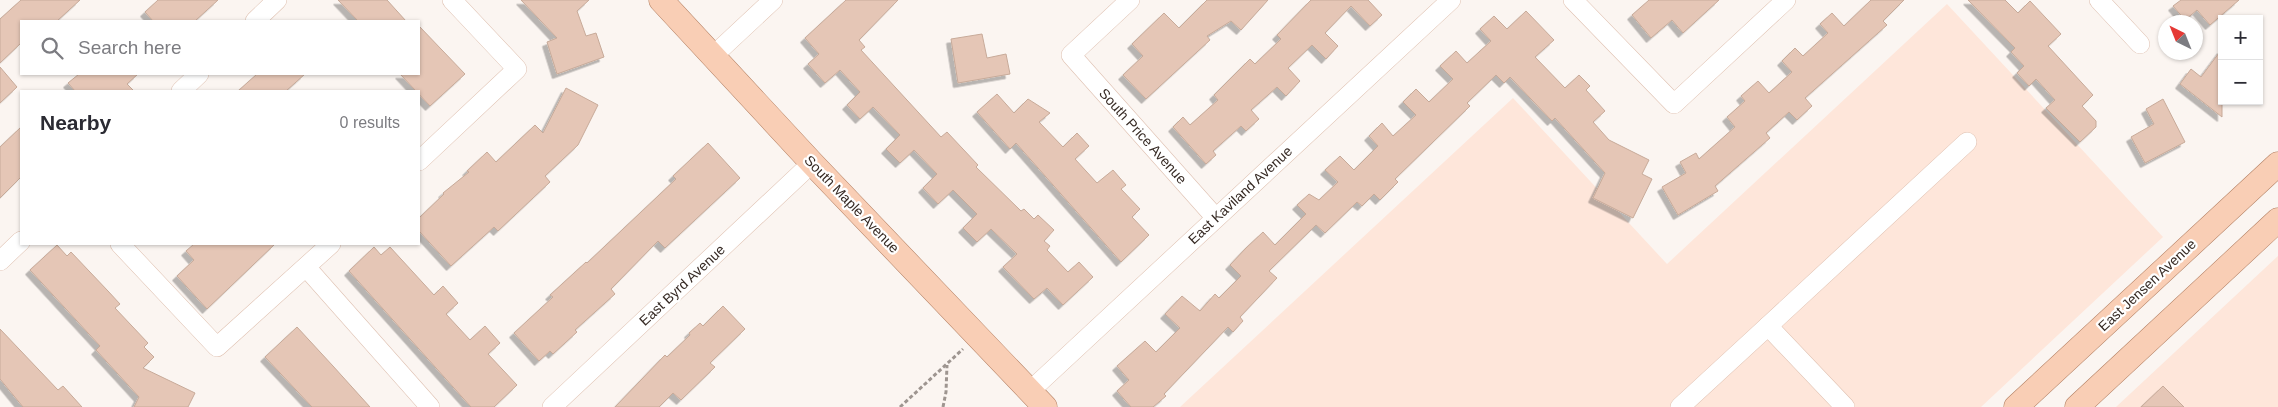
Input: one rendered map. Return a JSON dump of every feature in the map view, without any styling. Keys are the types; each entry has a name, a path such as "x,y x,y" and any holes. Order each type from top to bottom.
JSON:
{"main road":[{"name":"South Maple Avenue","path":"661,0 812,164 1038,399"},
{"name":"East Jensen Avenue","path":"2016,407 2278,164"},
{"path":"2077,407 2278,220"}],"street":[{"path":"256,20 277,0"},
{"path":"420,160 517,69 452,0"},
{"path":"713,56 773,0"},
{"name":"South Price Avenue","path":"1130,0 1071,55 1215,217"},
{"name":"East Kaviland Avenue","path":"1038,399 1215,217 1450,0"},
{"path":"1574,0 1674,104 1786,0"},
{"path":"2099,0 2140,44"},
{"path":"182,90 199,75"},
{"path":"1680,407 1967,142"},
{"name":"East Byrd Avenue","path":"552,407 812,164"},
{"path":"0,261 20,242"},
{"path":"121,245 217,347 330,245"},
{"path":"306,267 430,407"},
{"path":"1768,326 1845,407"}],"path":[{"path":"900,407 947,364 946,392 943,407"}],"shaded area":[{"path":"1947,4 2163,237 1981,407 1180,407 1513,98 1667,264"},
{"path":"2278,256 2278,407 2116,407"}],"building":[{"path":"21,0 80,0 58,20 20,20 20,44 0,63 0,19"},
{"path":"158,0 218,0 196,20 152,20 145,12"},
{"path":"338,0 387,0 405,20 357,20"},
{"path":"521,0 589,0 577,11 586,36 596,33 604,57 557,74 547,42 557,38"},
{"path":"846,0 898,0 859,40 865,47 861,50 941,137 947,132 978,165 976,167 1021,211 1024,209 1034,219 1038,215 1054,230 1044,241 1050,246 1047,250 1068,272 1079,262 1093,277 1063,305 1047,288 1034,299 1003,267 1017,254 991,229 977,242 963,228 977,214 953,190 938,204 923,188 937,174 914,150 900,163 886,149 900,135 873,107 860,119 847,105 860,92 840,70 825,83 808,64 819,54 805,38"},
{"path":"1207,0 1268,0 1241,30 1231,21 1207,36 1210,40 1146,99 1123,75 1143,56 1132,44 1164,13 1179,28"},
{"path":"1311,0 1368,0 1382,15 1370,26 1351,6 1325,33 1338,46 1326,59 1312,45 1288,68 1300,81 1286,96 1277,87 1251,110 1259,119 1246,131 1241,126 1213,151 1216,155 1206,164 1173,127 1183,117 1190,125 1218,100 1214,95 1250,59 1255,64 1281,39 1277,35"},
{"path":"1649,0 1719,0 1683,33 1672,20 1651,38 1632,15"},
{"path":"1871,0 1904,0 1883,21 1887,25 1805,98 1812,106 1797,120 1789,112 1766,133 1770,138 1715,186 1718,191 1678,215 1662,187 1686,173 1680,162 1696,153 1699,159 1735,127 1727,117 1745,101 1741,96 1758,81 1769,93 1792,72 1782,61 1795,48 1803,56 1828,33 1820,24 1832,13 1844,26"},
{"path":"1968,0 2005,0 2018,13 2030,1 2061,34 2048,46 2093,95 2082,106 2096,121 2096,127 2080,142 2046,108 2055,100 2036,79 2029,86 2017,73 2024,66 2011,52 2015,48"},
{"path":"2181,0 2239,0 2222,15 2218,15 2218,18 2210,25 2197,10 2191,15 2181,15 2173,6"},
{"path":"1526,11 1554,40 1535,57 1565,88 1579,75 1590,86 1586,90 1605,111 1593,122 1609,140 1649,160 1642,174 1652,179 1633,218 1593,198 1605,173 1555,118 1552,121 1510,77 1504,83 1496,75 1467,103 1470,106 1395,179 1398,182 1380,200 1374,194 1362,206 1357,202 1325,233 1316,225 1269,271 1277,278 1240,317 1243,321 1233,332 1228,327 1164,394 1166,396 1153,407 1131,407 1117,391 1129,380 1117,366 1145,341 1156,352 1180,328 1165,314 1182,296 1200,311 1215,294 1219,298 1241,276 1230,265 1246,248 1263,232 1275,245 1306,214 1297,205 1309,194 1319,200 1338,182 1325,170 1340,156 1354,170 1378,146 1369,136 1382,123 1393,136 1416,115 1403,102 1416,89 1429,102 1453,79 1440,66 1456,51 1467,63 1491,41 1480,29 1494,16 1507,29"},
{"path":"420,27 465,74 430,106 420,95 420,90 415,90 401,75 420,75"},
{"path":"982,34 987,58 1006,54 1010,74 958,83 951,39"},
{"path":"2218,54 2218,105 2222,105 2222,117 2180,84 2191,69 2201,77"},
{"path":"0,67 17,87 0,103"},
{"path":"78,75 137,75 127,84 133,90 74,90 68,83"},
{"path":"256,75 304,75 287,90 239,90"},
{"path":"566,88 598,105 578,145 545,176 550,182 498,231 494,227 451,266 420,232 420,217 443,193 469,172 467,171 487,152 496,162 535,125 543,133"},
{"path":"997,94 1014,113 1028,99 1050,113 1039,122 1063,147 1077,133 1089,146 1075,159 1097,183 1113,170 1126,185 1121,189 1140,209 1132,217 1149,235 1121,262 1016,143 1010,149 977,112"},
{"path":"2163,99 2185,142 2145,163 2131,137 2154,124 2146,109"},
{"path":"20,128 20,178 0,198 0,147"},
{"path":"708,143 740,178 665,248 658,241 611,289 615,294 575,330 577,332 553,354 550,351 539,361 514,333 553,297 550,295 587,263 676,179 673,176"},
{"path":"57,245 67,256 71,252 108,291 120,304 115,308 148,343 144,347 154,357 143,368 195,393 188,407 134,407 139,397 96,350 100,346 30,270"},
{"path":"193,245 274,245 207,309 177,276 194,260 186,251"},
{"path":"374,247 381,255 390,247 434,295 443,286 458,303 446,314 470,340 485,326 500,343 488,354 517,385 494,407 471,407 349,271"},
{"path":"723,306 745,329 710,363 715,367 681,400 673,393 659,407 615,407 665,355 667,357 690,335 689,333 700,323 703,326"},
{"path":"297,327 370,407 312,407 265,357"},
{"path":"0,329 58,390 63,386 82,407 23,407 0,379"},
{"path":"2163,386 2184,407 2141,407"}]}
